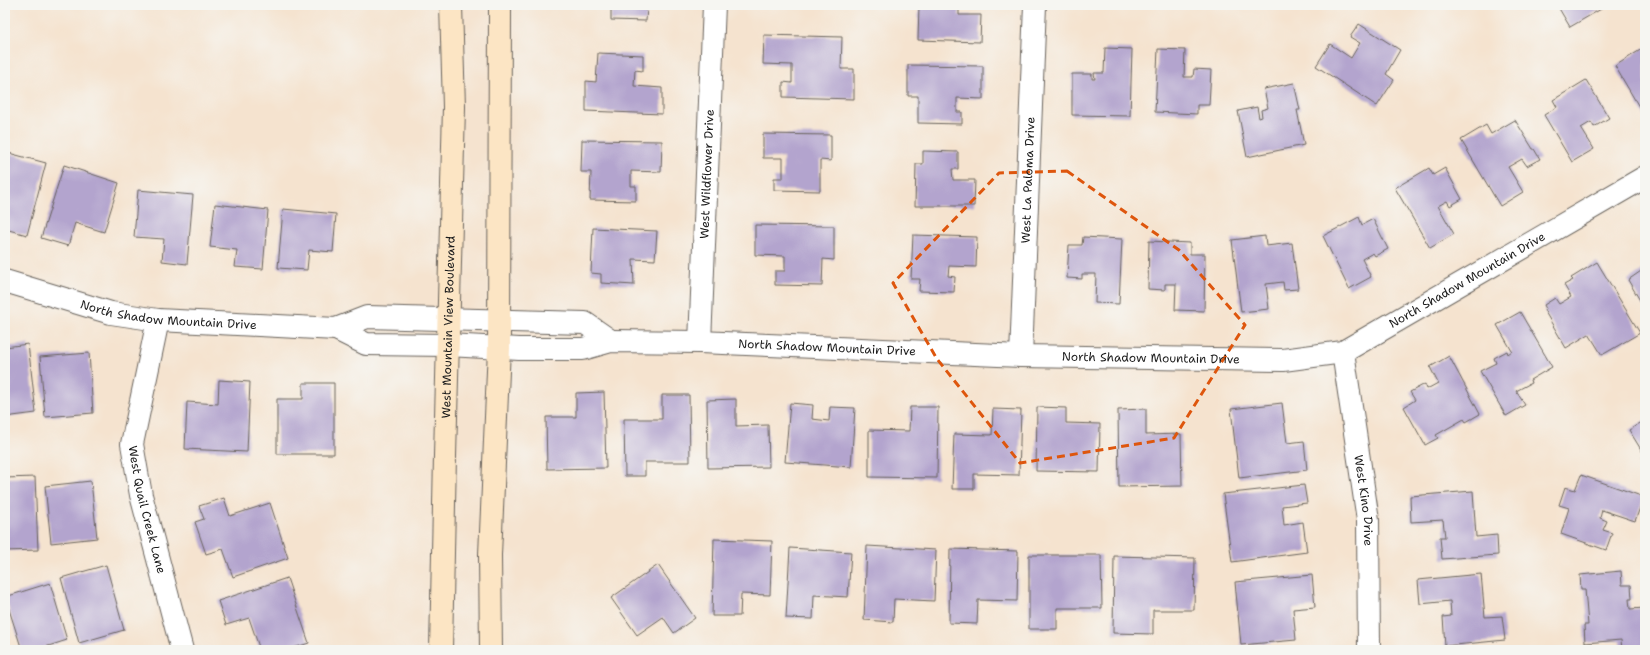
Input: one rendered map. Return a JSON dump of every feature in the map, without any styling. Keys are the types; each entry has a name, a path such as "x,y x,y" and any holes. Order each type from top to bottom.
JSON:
{"street":[{"name":"West Mountain View Boulevard","path":"441,650 444,456 454,107 451,5"},
{"path":"491,650 490,555 499,348 500,5"},
{"name":"West Wildflower Drive","path":"700,342 714,5"},
{"name":"West La Paloma Drive","path":"1021,356 1035,5"},
{"name":"North Shadow Mountain Drive","path":"5,281 111,313 158,320 336,329 366,344 583,349 611,341 700,342 1021,356 1283,360 1343,352 1645,178"},
{"name":"North Shadow Mountain Drive","path":"336,329 367,317 449,318 584,323 611,341"},
{"name":"West Quail Creek Lane","path":"158,320 132,444 141,495 182,650"},
{"name":"West Kino Drive","path":"1343,352 1368,520 1369,650"}],"highlighted area":[{"path":"1067,171 1179,250 1245,325 1174,438 1020,463 937,359 893,283 999,173"}],"building":[{"path":"604,5 640,5 640,7 647,7 646,21 611,20 611,9 604,8"},
{"path":"919,5 959,5 959,15 981,15 980,42 918,40"},
{"path":"1557,5 1608,5 1570,27"},
{"path":"1359,24 1400,50 1386,74 1394,80 1377,106 1316,66 1330,44 1351,58 1360,43 1350,37"},
{"path":"764,35 842,37 841,69 854,69 854,99 783,97 783,82 792,83 792,65 763,64"},
{"path":"1645,47 1645,117 1615,66"},
{"path":"1105,48 1132,49 1130,116 1072,115 1072,74 1092,74 1092,79 1095,79 1094,73 1104,73"},
{"path":"1158,49 1185,50 1184,77 1193,77 1194,69 1211,70 1209,105 1197,105 1197,114 1155,112"},
{"path":"598,53 643,55 643,71 635,70 634,86 662,88 662,114 586,111 586,81 596,82"},
{"path":"908,65 983,66 983,99 957,98 957,112 962,112 962,124 918,123 918,96 908,96"},
{"path":"1586,80 1609,118 1594,127 1591,122 1581,128 1594,149 1572,162 1544,115 1557,107 1553,100"},
{"path":"1294,83 1300,110 1297,110 1304,145 1247,157 1238,111 1257,107 1259,118 1262,117 1261,110 1268,108 1264,89"},
{"path":"1515,120 1540,159 1527,166 1522,159 1508,167 1523,192 1500,206 1461,140 1486,125 1491,134"},
{"path":"763,134 831,135 831,161 820,160 820,191 774,190 774,178 783,178 783,158 763,158"},
{"path":"582,140 662,141 661,172 631,171 631,186 636,186 636,201 590,200 591,172 581,172"},
{"path":"923,151 958,152 958,169 952,169 953,180 975,180 974,206 915,206 916,164 923,164"},
{"path":"5,152 46,163 27,235 5,229"},
{"path":"64,165 119,183 104,232 75,223 68,246 41,238"},
{"path":"1429,168 1433,175 1445,168 1462,199 1450,206 1447,201 1438,206 1454,234 1430,248 1395,188"},
{"path":"138,190 193,195 187,264 162,261 164,239 134,237"},
{"path":"215,204 268,210 263,269 235,267 237,250 210,247"},
{"path":"283,209 336,214 333,252 309,250 307,270 278,268"},
{"path":"1359,217 1362,225 1373,219 1388,249 1375,256 1373,253 1362,259 1371,277 1349,289 1323,236"},
{"path":"755,225 834,226 834,260 823,259 822,286 775,285 775,271 785,271 785,256 755,255"},
{"path":"593,228 657,231 655,260 633,259 634,285 601,283 601,274 591,273"},
{"path":"913,235 977,237 976,267 949,266 948,276 955,277 954,292 919,291 920,279 911,279"},
{"path":"1265,236 1266,246 1292,243 1298,289 1284,290 1283,282 1266,284 1269,309 1241,312 1232,240"},
{"path":"1083,237 1122,239 1119,304 1095,303 1096,274 1082,274 1082,279 1067,278 1069,245 1082,245"},
{"path":"1149,241 1190,243 1190,254 1205,254 1204,311 1175,310 1176,284 1165,284 1165,290 1148,289"},
{"path":"1597,262 1640,333 1602,355 1589,334 1566,348 1544,310 1546,309 1544,305 1555,298 1559,304 1571,297 1564,285 1573,280 1571,278"},
{"path":"1644,269 1645,270 1645,309 1628,280"},
{"path":"1520,312 1552,367 1530,380 1531,383 1516,391 1525,405 1506,416 1480,371 1496,363 1494,358 1507,351 1508,354 1512,351 1497,325"},
{"path":"28,344 36,413 5,417 5,347"},
{"path":"89,353 93,413 45,417 40,357"},
{"path":"1449,356 1480,414 1466,422 1464,419 1436,435 1438,438 1425,445 1404,407 1415,400 1410,392 1425,384 1427,389 1438,383 1430,367"},
{"path":"219,380 250,382 247,452 185,449 187,402 218,404"},
{"path":"303,383 334,383 334,454 277,454 277,399 303,399"},
{"path":"604,392 606,468 547,469 546,417 576,417 576,393"},
{"path":"662,395 689,395 690,462 645,462 645,476 625,476 624,419 662,419"},
{"path":"736,399 736,426 768,425 769,467 708,468 707,400"},
{"path":"790,403 813,405 812,419 829,421 830,407 855,408 851,467 785,462"},
{"path":"1282,403 1287,443 1304,441 1307,470 1239,478 1231,409"},
{"path":"910,407 938,407 937,478 869,477 869,430 909,431"},
{"path":"1037,407 1066,408 1066,423 1100,424 1099,472 1036,471"},
{"path":"993,409 1021,410 1019,475 974,474 974,489 952,489 954,434 992,435"},
{"path":"1146,409 1146,435 1181,434 1182,486 1119,487 1118,410"},
{"path":"1645,420 1645,456 1629,430"},
{"path":"1581,475 1644,497 1635,521 1602,510 1600,518 1607,521 1603,530 1612,533 1606,550 1561,534 1569,508 1559,505 1565,487 1575,490"},
{"path":"35,477 38,550 5,551 5,478"},
{"path":"91,481 97,538 51,543 45,486"},
{"path":"1304,485 1307,503 1282,506 1284,525 1303,522 1307,552 1232,562 1223,494"},
{"path":"1473,491 1476,537 1497,535 1498,555 1442,559 1440,537 1445,537 1443,520 1411,522 1410,496"},
{"path":"224,498 230,516 270,503 288,558 233,577 223,549 206,554 195,522 204,519 199,506"},
{"path":"714,539 772,541 770,595 741,594 740,616 712,616"},
{"path":"867,546 936,550 934,601 894,599 893,622 864,620"},
{"path":"790,548 851,552 848,597 814,595 813,619 786,618"},
{"path":"950,549 1018,551 1017,601 978,600 977,624 949,623"},
{"path":"1029,555 1101,555 1102,608 1057,608 1057,629 1029,629"},
{"path":"1114,556 1195,558 1194,610 1153,610 1153,634 1113,633"},
{"path":"106,565 124,630 79,643 61,578"},
{"path":"658,565 695,618 674,633 663,617 637,635 611,598"},
{"path":"1621,571 1622,585 1631,585 1632,599 1629,599 1630,609 1645,608 1645,650 1622,650 1621,640 1585,643 1584,625 1588,625 1585,589 1581,589 1580,575"},
{"path":"1481,574 1485,617 1502,616 1505,640 1445,646 1443,617 1451,616 1450,601 1420,604 1418,580"},
{"path":"1312,575 1315,607 1293,609 1296,640 1241,645 1235,582"},
{"path":"287,578 309,643 287,650 260,650 249,618 226,625 218,601"},
{"path":"50,583 67,640 36,650 22,650 5,597"}]}
